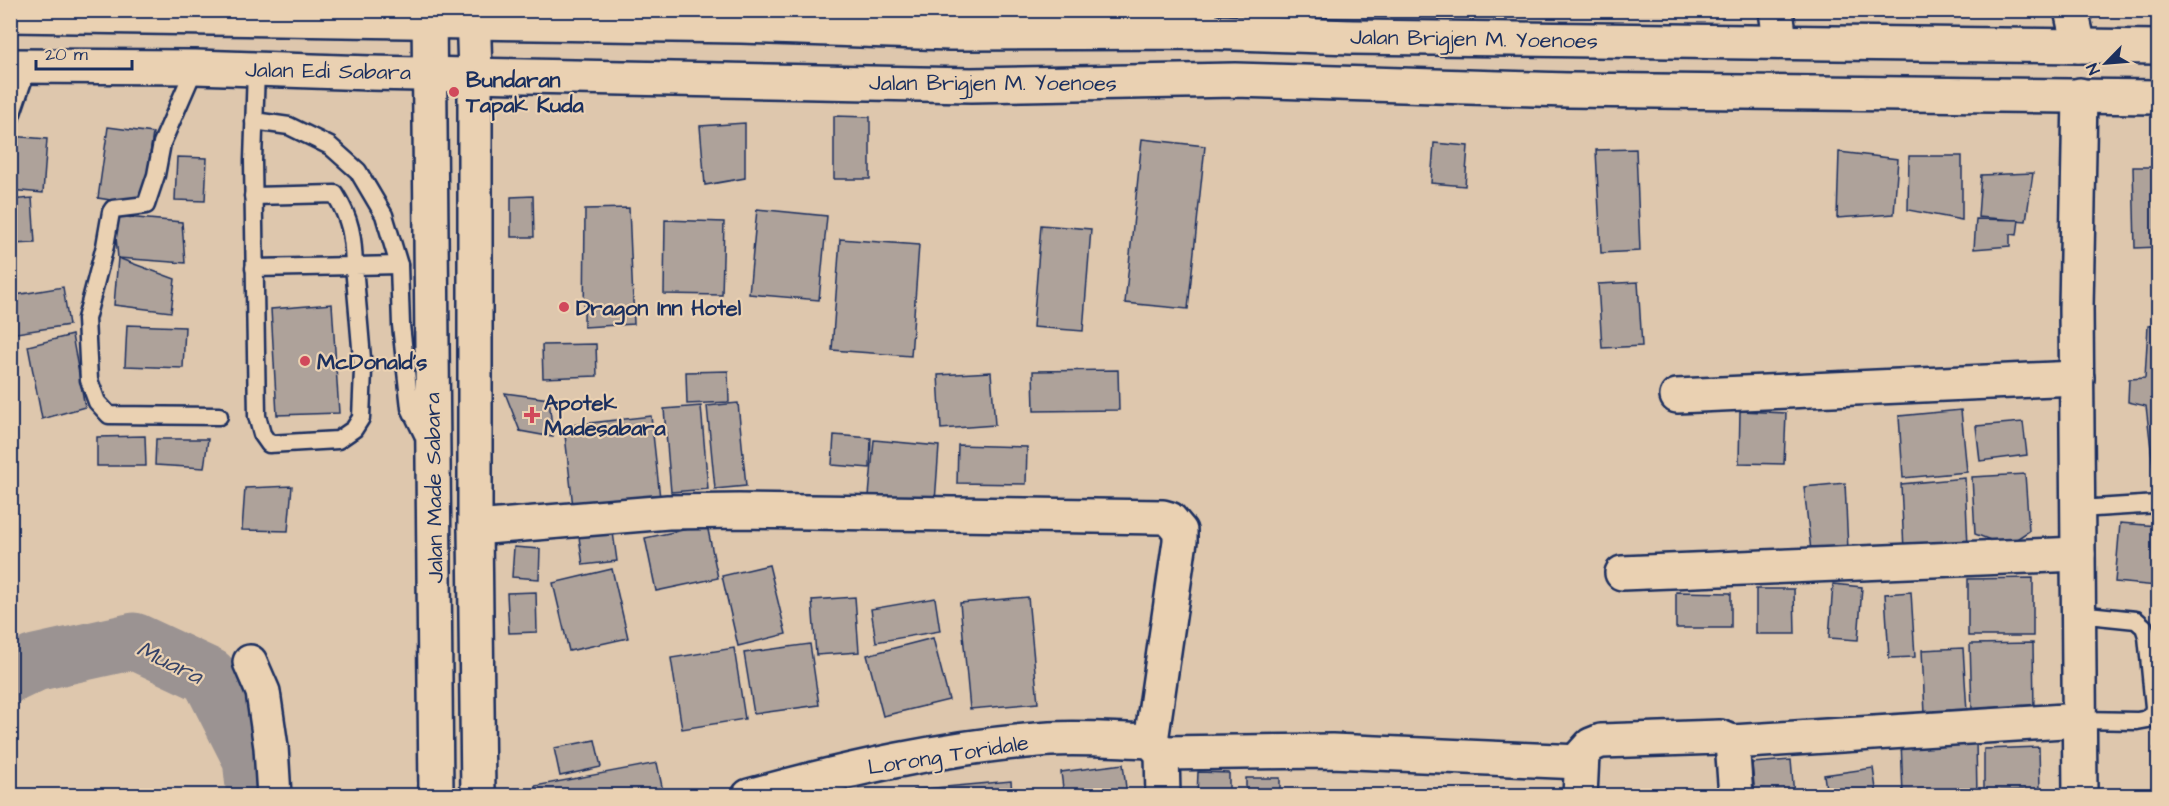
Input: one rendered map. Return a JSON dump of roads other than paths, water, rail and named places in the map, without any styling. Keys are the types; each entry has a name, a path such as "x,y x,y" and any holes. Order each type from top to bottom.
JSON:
{"street":[{"path":"2071,10 2079,46"},
{"path":"10,15 429,16"},
{"name":"Jalan Brigjen M. Yoenoes","path":"429,16 1065,22 1096,26 1207,21 1778,26 1904,45 2158,47"},
{"name":"Jalan Made Sabara","path":"429,16 436,795"},
{"name":"Jalan Made Sabara","path":"473,16 478,795"},
{"name":"Jalan Edi Sabara","path":"19,66 195,67 475,74"},
{"name":"Jalan Brigjen M. Yoenoes","path":"475,74 971,85 1235,80 1568,90 2080,94 2158,97"},
{"path":"2080,94 2076,309 2080,795"},
{"path":"1677,396 2077,378"},
{"path":"475,528 668,512 1163,517 1175,523 1180,531 1156,747 1163,795"},
{"path":"1622,573 2078,554"},
{"path":"250,662 263,692 272,747 274,795"},
{"path":"1580,795 1580,762 1584,750 1602,741 1720,737 1732,742 2079,720"},
{"name":"Lorong Toridale","path":"749,795 825,775 901,759 973,747 1052,739 1156,747 1332,751 1580,762"},
{"path":"1732,742 1736,795"}],"lane":[{"path":"10,119 19,66"},
{"path":"195,67 162,143 156,174 146,205 113,208 111,212 105,246 86,320 89,380 97,402 109,415 219,416"},
{"path":"254,196 335,194 347,213 353,245 363,370 361,418 354,429 338,440 269,444 262,434 257,416 254,268 254,196 254,121 256,69"},
{"path":"254,121 289,126 330,146 358,171 384,215 399,265 401,325 410,408 432,456"},
{"path":"254,268 399,265"},
{"path":"2079,509 2158,504"},
{"path":"2078,614 2136,620 2141,623 2147,636 2154,707 2148,719 2137,721 2079,720"}],"waterway":[{"name":"Muara","path":"10,675 35,663 134,641 209,676 251,759 255,796"}],"place":[{"name":"Bundaran Tapak Kuda","path":"454,92"},
{"name":"Dragon Inn Hotel","path":"564,307"},
{"name":"McDonald's","path":"305,361"},
{"name":"Apotek Madesabara","path":"532,415"}]}
